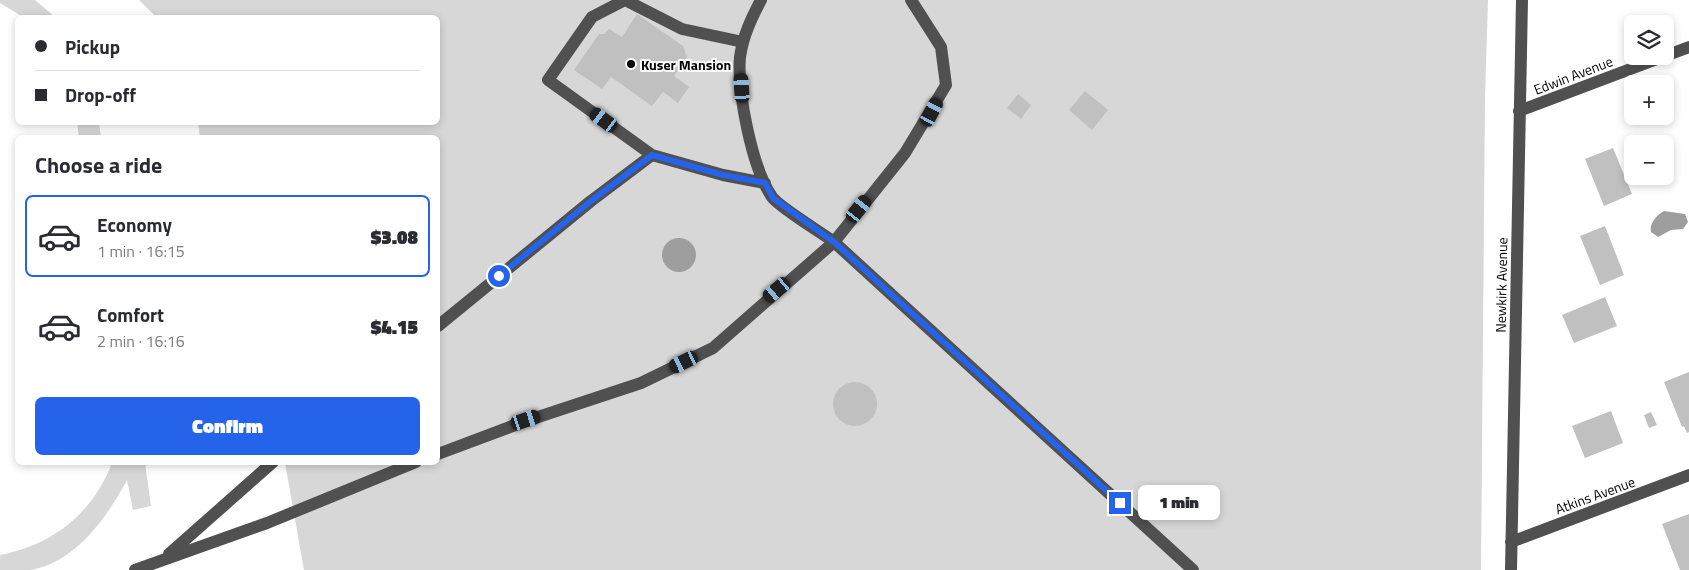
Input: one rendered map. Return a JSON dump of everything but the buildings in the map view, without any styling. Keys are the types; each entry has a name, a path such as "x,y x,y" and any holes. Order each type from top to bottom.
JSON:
{"street":[{"path":"743,42 682,29 625,0 592,17 548,80 652,155 723,175 765,183"},
{"path":"761,0 746,29 740,59 751,152 773,198 834,242 1193,570"},
{"path":"440,453 526,420 641,383 713,348 834,242 905,153 946,85 941,47 911,0"},
{"name":"Newkirk Avenue","path":"1510,570 1522,0"},
{"name":"Edwin Avenue","path":"1674,53 1689,47"},
{"name":"Edwin Avenue","path":"1519,111 1641,65"},
{"path":"440,324 591,201 652,155"},
{"path":"166,557 270,465"},
{"path":"135,570 166,557 267,523 409,465"},
{"name":"Atkins Avenue","path":"1511,542 1689,475"}],"shaded area":[{"path":"0,0 35,0 53,15 20,15 0,3"},
{"path":"139,0 1488,0 1485,97 1481,570 304,570 285,465 440,465 440,135 200,135 198,125 440,125 440,15 154,15"},
{"path":"77,125 99,125 101,135 79,135"},
{"path":"1664,211 1685,214 1688,222 1683,229 1671,230 1658,237 1651,232 1651,225 1656,217"},
{"path":"679,238 691,243 696,255 691,267 679,272 667,267 662,255 667,243"},
{"path":"111,465 145,465 151,506 133,510 127,480 100,523 76,548 62,558 31,570 0,570 0,555 19,550 54,535 82,511 104,481"}],"place":[{"name":"Kuser Mansion","path":"631,64"}],"route":[{"path":"499,276 591,201 652,155 723,175 765,183 773,198 834,242 1120,503"}]}
